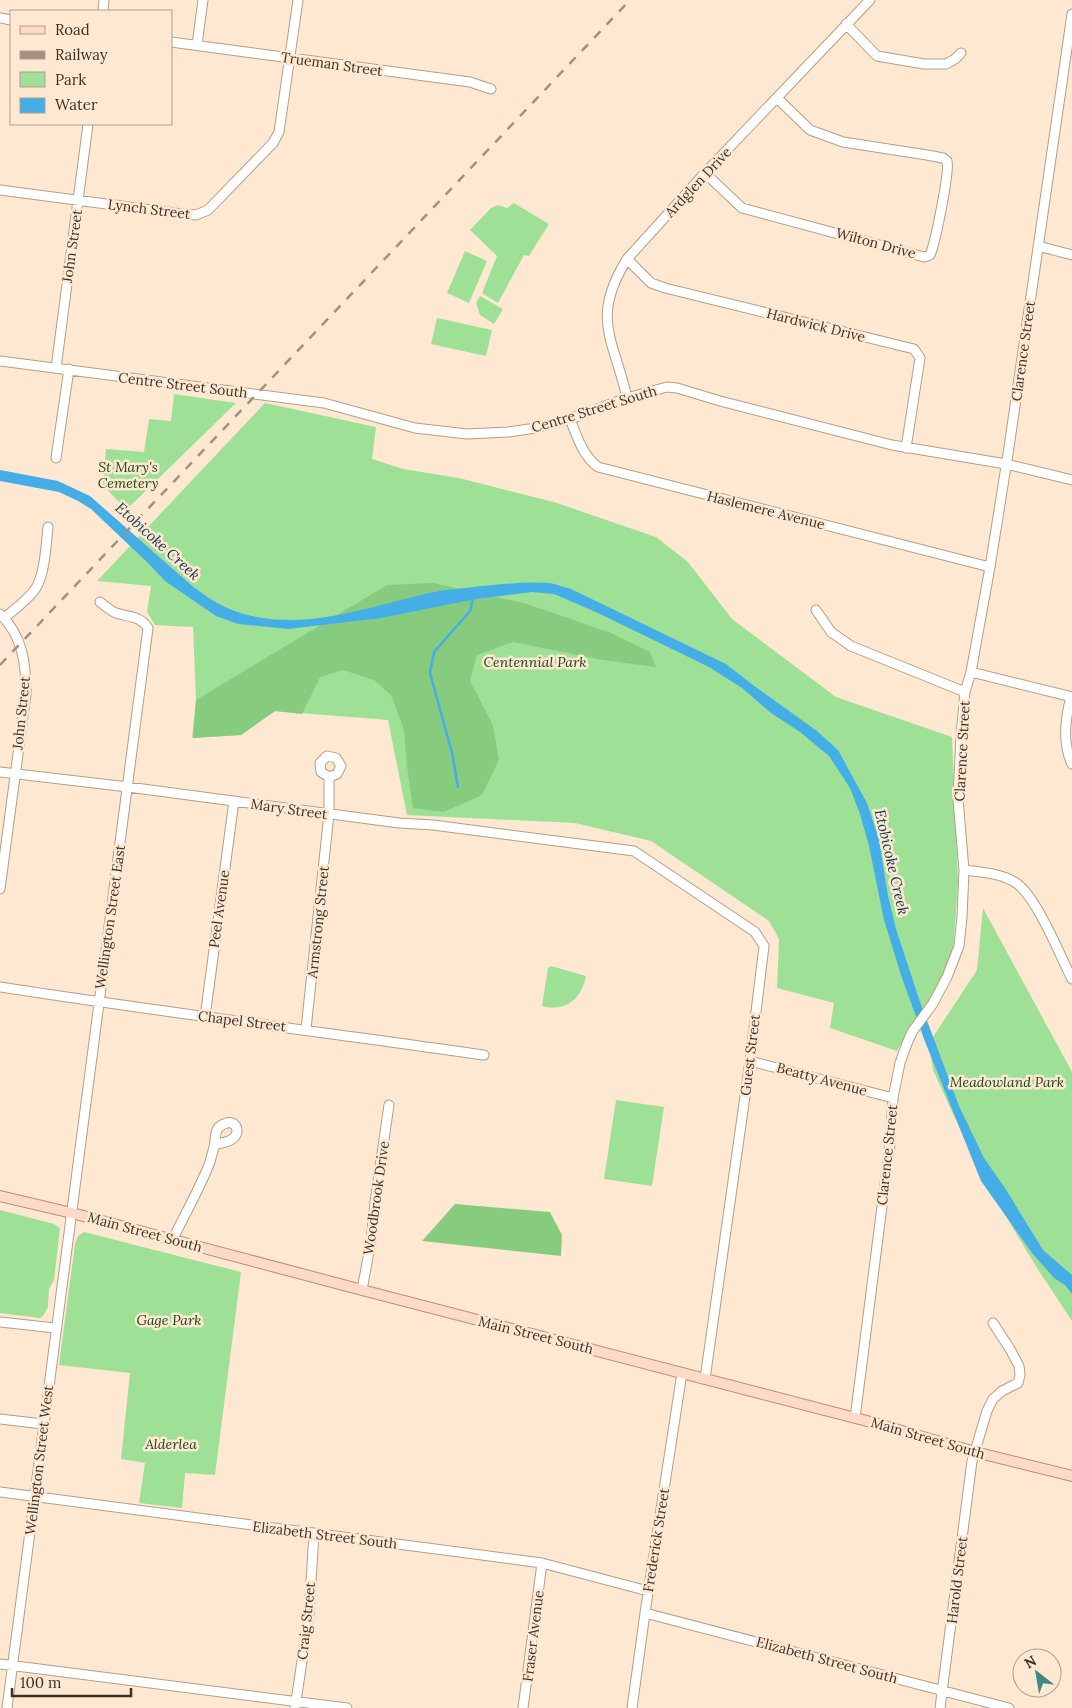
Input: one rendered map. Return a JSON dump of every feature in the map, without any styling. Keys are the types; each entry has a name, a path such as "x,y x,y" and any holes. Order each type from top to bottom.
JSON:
{"main road":[{"name":"Main Street South","path":"0,1196 173,1239 855,1418 975,1452 1072,1476"}],"street":[{"path":"197,45 203,0"},
{"name":"Lynch Street","path":"0,190 182,214 196,215 208,210 273,143 279,132 298,0"},
{"name":"Ardglen Drive","path":"627,398 612,347 607,322 607,304 612,288 627,260 705,173 870,0"},
{"name":"Clarence Street","path":"855,1418 888,1154 893,1098 900,1063 912,1032 932,1006 947,977 958,946 962,916 964,870 958,799 965,692 971,672 990,567 1072,14"},
{"path":"846,24 878,56 924,64 946,64 961,53"},
{"name":"Trueman Street","path":"172,42 470,82 492,90"},
{"name":"Wilton Drive","path":"705,173 742,208 924,256 930,255 936,237 948,166 947,161 943,158 927,155 843,142 810,130 777,98"},
{"name":"John Street","path":"56,368 88,125"},
{"path":"1038,246 1072,255"},
{"name":"Hardwick Drive","path":"627,260 651,283 665,288 914,349 920,358 906,448"},
{"name":"Centre Street South","path":"0,361 324,403 415,428 467,434 508,432 551,424 627,398 667,387 677,388 720,401 906,448 1006,464 1072,480"},
{"path":"56,458 69,369"},
{"name":"Haslemere Avenue","path":"570,418 584,451 598,467 990,567"},
{"name":"John Street","path":"0,889 26,694 26,675 22,649 14,631 2,616 28,597 36,587 41,575 48,527"},
{"name":"Wellington Street East","path":"72,1213 148,628 145,623 136,618 114,613 100,602"},
{"path":"816,610 831,632 851,646 965,692"},
{"path":"971,672 1071,697 1067,710 1065,741 1072,764"},
{"name":"Mary Street","path":"0,772 399,823 433,825 578,845"},
{"name":"Armstrong Street","path":"306,1029 329,814 328,777"},
{"name":"Peel Avenue","path":"205,1017 234,801"},
{"name":"Guest Street","path":"578,845 634,851 750,929 759,937 764,946 750,1061 705,1379"},
{"path":"964,870 999,875 1013,880 1022,886 1032,899 1072,979"},
{"name":"Chapel Street","path":"0,986 98,1002 306,1029 484,1055"},
{"name":"Beatty Avenue","path":"750,1061 893,1098"},
{"name":"Woodbrook Drive","path":"362,1290 371,1241 374,1202 389,1105"},
{"path":"173,1239 209,1164 215,1145"},
{"name":"Wellington Street West","path":"7,1708 55,1328 72,1213"},
{"path":"0,1322 55,1328"},
{"name":"Harold Street","path":"940,1708 971,1464 987,1411 993,1399 1018,1382 1020,1376 1018,1366 1010,1349 992,1323"},
{"name":"Frederick Street","path":"632,1708 644,1613 682,1373"},
{"path":"0,1419 43,1424"},
{"name":"Elizabeth Street South","path":"0,1492 542,1563 648,1591"},
{"name":"Craig Street","path":"295,1705 309,1614 314,1533"},
{"name":"Fraser Avenue","path":"523,1708 542,1563"},
{"name":"Elizabeth Street South","path":"644,1613 1009,1708"},
{"path":"0,1664 295,1705 347,1708"}],"green space":[{"path":"514,203 549,224 529,256 524,255 498,303 482,293 497,256 470,230 491,208 498,205 507,208"},
{"path":"465,251 487,261 469,303 447,293"},
{"path":"480,296 503,309 494,324 480,315 476,303"},
{"path":"437,318 492,330 486,356 431,344"},
{"name":"St Mary's Cemetery","path":"174,394 236,403 126,510 103,485 106,449 144,452 149,419 171,421"},
{"name":"Centennial Park","path":"265,403 376,427 372,459 403,469 459,478 554,502 656,537 688,562 732,619 836,697 952,737 958,882 953,954 938,990 912,1025 897,1051 830,1028 834,1003 777,988 779,939 769,921 651,841 575,823 407,815 388,720 275,711 241,735 192,738 196,700 193,627 155,625 147,612 151,586 97,581"},
{"path":"433,583 524,603 611,633 650,652 656,667 603,660 513,642 477,655 470,681 493,725 499,760 482,795 444,812 413,808 404,730 391,695 374,680 343,670 320,677 302,714 275,711 241,735 193,738 196,700 387,585"},
{"name":"Meadowland Park","path":"983,908 1072,1072 1072,1321 1037,1268 981,1175 933,1070 929,1043 977,970"},
{"path":"551,966 586,976 576,998 558,1007 542,1006 548,968"},
{"path":"616,1100 664,1107 652,1186 604,1179"},
{"path":"455,1204 550,1212 562,1235 561,1256 422,1241"},
{"path":"0,1210 54,1224 60,1228 54,1280 49,1289 48,1307 40,1318 0,1313"},
{"name":"Gage Park","path":"84,1232 241,1272 215,1475 185,1473 182,1508 139,1503 145,1463 121,1459 130,1373 59,1365 75,1244 78,1236"}],"water":[{"path":"0,470 58,481 90,496 191,585 216,602 237,612 268,619 316,618 340,615 444,590 521,583 552,583 571,589 726,664 817,731 838,750 867,803 879,839 888,896 896,929 920,1002 959,1106 984,1158 1043,1250 1072,1275 1072,1294 1065,1285 1054,1278 1032,1253 981,1181 924,1039 901,975 884,920 869,846 850,788 829,756 800,732 771,713 742,688 709,667 598,613 554,594 532,592 476,599 381,618 288,629 238,624 216,616 165,581 91,509 59,492 0,481"}],"waterway":[{"name":"Etobicoke Creek","path":"458,787 452,753 430,673 434,652 470,611 473,599"}],"railway":[{"path":"0,665 630,0"}],"park label":[{"name":"Alderlea","path":"171,1444"}]}
